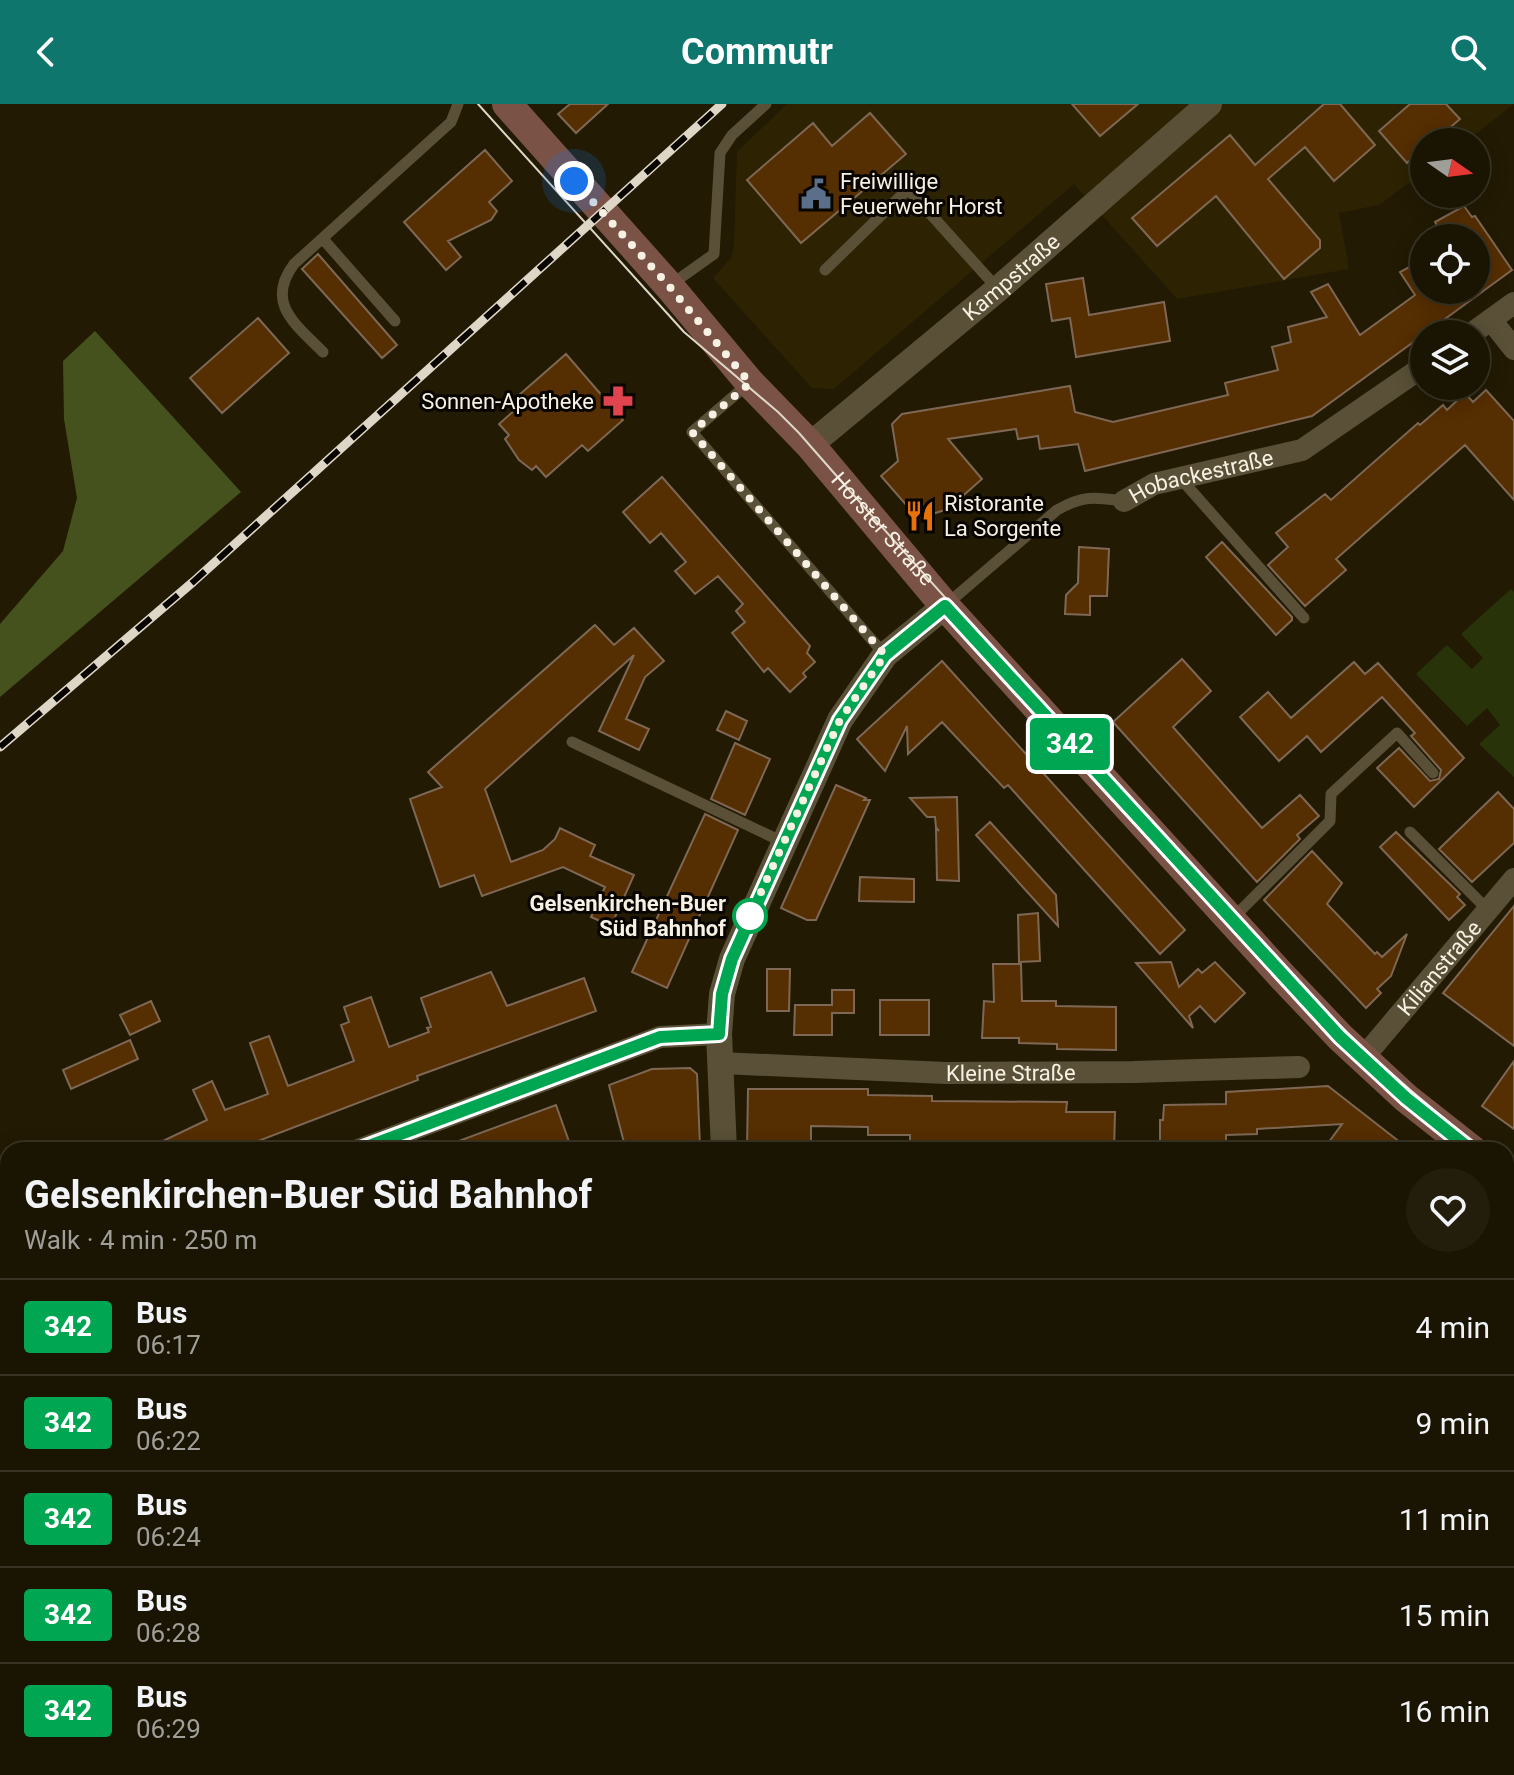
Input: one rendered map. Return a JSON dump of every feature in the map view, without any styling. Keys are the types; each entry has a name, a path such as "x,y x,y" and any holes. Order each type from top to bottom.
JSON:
{"main road":[{"name":"Horster Straße","path":"509,105 750,383 810,445 945,606 1231,920 1340,1037 1406,1098 1462,1142"}],"street":[{"name":"Kampstraße","path":"810,445 998,289 1209,104"},
{"path":"1514,303 1491,320 1514,349"},
{"name":"Hobackestraße","path":"1124,501 1154,484 1302,450 1410,376"},
{"path":"724,1142 719,1034 722,994 732,959 840,720 885,655 945,606"},
{"name":"Kilianstraße","path":"1363,1058 1514,879"},
{"path":"379,1142 660,1037 719,1034"},
{"name":"Kleine Straße","path":"721,1063 946,1073 1299,1067"}],"lane":[{"path":"323,352 286,312 280,298 284,278 294,264 451,122 458,104"},
{"path":"669,286 714,254 720,153 732,135 766,104"},
{"path":"825,270 908,189 998,289"},
{"path":"323,239 395,321"},
{"path":"750,383 692,432 885,655"},
{"path":"1181,478 1304,618"},
{"name":"Hobackestraße","path":"945,606 1057,510 1091,496 1124,501"},
{"path":"1231,920 1330,821 1331,794 1397,733 1433,773"},
{"path":"572,742 784,842"},
{"path":"1410,832 1488,910"}],"shaded area":[{"path":"787,104 1514,104 1483,128 1410,128 1410,182 1379,205 1339,213 1349,269 1177,299 1074,184 834,389 812,388 713,278 731,258 734,246 737,152"}],"green space":[{"path":"95,331 241,492 0,697 0,624 63,551 77,498 64,419 63,361"},
{"path":"1511,589 1514,592 1514,777 1479,744 1500,725 1487,708 1467,726 1416,674 1447,645 1472,669 1483,658 1461,634"}],"building":[{"path":"570,104 608,104 576,133 558,114"},
{"path":"1072,104 1138,104 1100,136"},
{"path":"1324,104 1340,104 1375,145 1334,181 1305,147 1268,179 1320,240 1320,248 1284,279 1216,196 1157,246 1132,218 1230,135 1255,165"},
{"path":"1410,104 1446,104 1460,119 1450,128 1410,128 1410,160 1407,163 1379,131"},
{"path":"870,113 906,154 801,243 747,180 813,123 832,146"},
{"path":"485,150 512,181 489,202 497,211 491,220 448,241 461,257 446,270 404,222"},
{"path":"1465,208 1480,224 1436,224"},
{"path":"1490,238 1512,270 1490,286"},
{"path":"318,254 397,345 382,358 302,269"},
{"path":"1410,267 1410,287 1400,272"},
{"path":"1083,278 1089,315 1164,302 1170,341 1076,357 1070,318 1052,321 1046,284"},
{"path":"1328,284 1360,335 1410,299 1410,304 1465,304 1444,320 1410,320 1410,344 1312,416 1085,471 1078,444 1040,449 1038,436 1018,439 1016,429 948,439 982,479 948,509 923,517 915,515 881,476 898,461 892,424 902,414 1070,386 1075,412 1113,422 1228,395 1225,383 1278,370 1272,347 1291,342 1288,327 1327,317 1311,292"},
{"path":"258,318 289,353 222,413 190,378"},
{"path":"566,354 623,420 588,451 582,445 546,477 536,466 532,470 519,460 505,439 509,435 499,424 525,401 519,395"},
{"path":"1490,394 1514,421 1514,500 1465,445 1336,559 1346,570 1305,606 1268,565 1288,547 1276,533 1325,494 1331,500 1418,423 1420,425 1443,405 1447,410 1458,400 1490,400"},
{"path":"662,477 810,646 807,653 815,662 803,673 806,677 790,692 768,668 764,672 732,633 745,622 736,611 743,604 718,576 695,594 675,571 686,562 661,533 650,543 623,512"},
{"path":"1222,542 1292,617 1276,635 1206,557"},
{"path":"1079,547 1109,549 1107,596 1090,596 1090,615 1065,614 1066,595 1078,583"},
{"path":"595,625 614,645 634,628 664,661 645,677 626,719 649,729 639,750 599,731 634,655 485,789 511,862 543,850 555,839 560,828 595,845 590,856 634,875 611,926 591,917 605,887 563,867 482,896 474,875 440,887 410,799 442,787 428,772"},
{"path":"1182,659 1211,691 1173,727 1262,828 1300,795 1319,816 1297,835 1300,839 1257,882 1113,722"},
{"path":"942,661 1185,930 1160,954 1008,785 1004,788 942,722 908,754 907,726 885,771 857,739"},
{"path":"1354,662 1365,674 1378,663 1464,758 1414,807 1377,768 1399,748 1430,781 1439,779 1441,770 1411,736 1415,733 1382,697 1321,752 1307,736 1279,761 1240,717 1268,692 1291,718"},
{"path":"726,711 747,721 739,740 717,730"},
{"path":"735,743 770,759 745,815 711,799"},
{"path":"836,785 866,798 864,800 870,800 816,920 807,920 781,908"},
{"path":"1498,792 1514,809 1514,843 1472,882 1439,849"},
{"path":"957,797 959,881 937,880 936,829 939,831 935,817 927,817 910,798"},
{"path":"705,814 738,830 667,988 632,972"},
{"path":"990,822 1056,895 1058,926 976,835"},
{"path":"1396,832 1460,894 1457,897 1465,905 1449,920 1380,847"},
{"path":"1312,851 1342,883 1327,904 1375,954 1377,952 1382,957 1407,934 1391,976 1377,989 1381,993 1366,1008 1264,900"},
{"path":"860,877 914,879 914,902 859,901"},
{"path":"1514,906 1514,1046 1443,993"},
{"path":"1038,913 1040,961 1019,962 1018,915"},
{"path":"1171,962 1179,987 1198,969 1202,973 1215,962 1245,993 1215,1022 1200,1006 1189,1016 1193,1028 1136,963"},
{"path":"993,964 1021,964 1022,1001 1056,1001 1056,1006 1116,1007 1116,1050 1057,1049 1057,1044 1019,1043 1019,1038 982,1038 984,1001 994,1002"},
{"path":"767,969 790,969 789,1011 767,1011"},
{"path":"491,972 507,1006 584,978 596,1011 417,1076 418,1080 258,1142 161,1142 207,1120 193,1090 212,1081 225,1110 268,1094 250,1043 269,1036 288,1086 354,1061 341,1025 349,1022 344,1007 371,997 389,1047 429,1032 427,1028 431,1027 421,998"},
{"path":"832,990 854,990 854,1013 832,1013 832,1035 794,1035 795,1005 832,1005"},
{"path":"880,1000 929,1000 929,1035 880,1035"},
{"path":"151,1001 160,1021 130,1035 120,1015"},
{"path":"130,1040 138,1059 71,1089 63,1070"},
{"path":"1514,1061 1514,1129 1482,1106"},
{"path":"690,1068 697,1074 700,1142 624,1142 609,1085 652,1069"},
{"path":"1328,1086 1400,1142 1329,1142 1342,1124 1257,1129 1257,1134 1226,1135 1226,1142 1160,1142 1164,1105 1226,1104 1226,1092"},
{"path":"748,1089 868,1089 868,1095 932,1096 932,1101 1067,1102 1066,1112 1115,1112 1114,1142 910,1142 910,1135 868,1135 868,1127 811,1126 811,1142 747,1142"},
{"path":"556,1105 569,1142 456,1142"}],"tram line":[{"path":"478,104 684,332 799,433 1147,821 1308,994 1394,1075 1475,1142"},
{"path":"1090,776 1182,876"},
{"path":"1278,979 1365,1069 1452,1142"}],"railway":[{"path":"0,747 193,582 722,104"}],"bus line":[{"name":"342","path":"379,1142 660,1037 719,1034 722,994 732,959 840,720 885,655 945,606 1340,1037 1406,1098 1460,1142"}],"place":[{"name":"Freiwillige Feuerwehr Horst","path":"816,194"},
{"name":"Sonnen-Apotheke","path":"618,401"},
{"name":"Ristorante La Sorgente","path":"920,516"},
{"name":"Gelsenkirchen-Buer Süd Bahnhof","path":"750,916"}],"route":[{"path":"574,181 669,286 750,383 692,432 885,655 840,720 750,916"}]}
